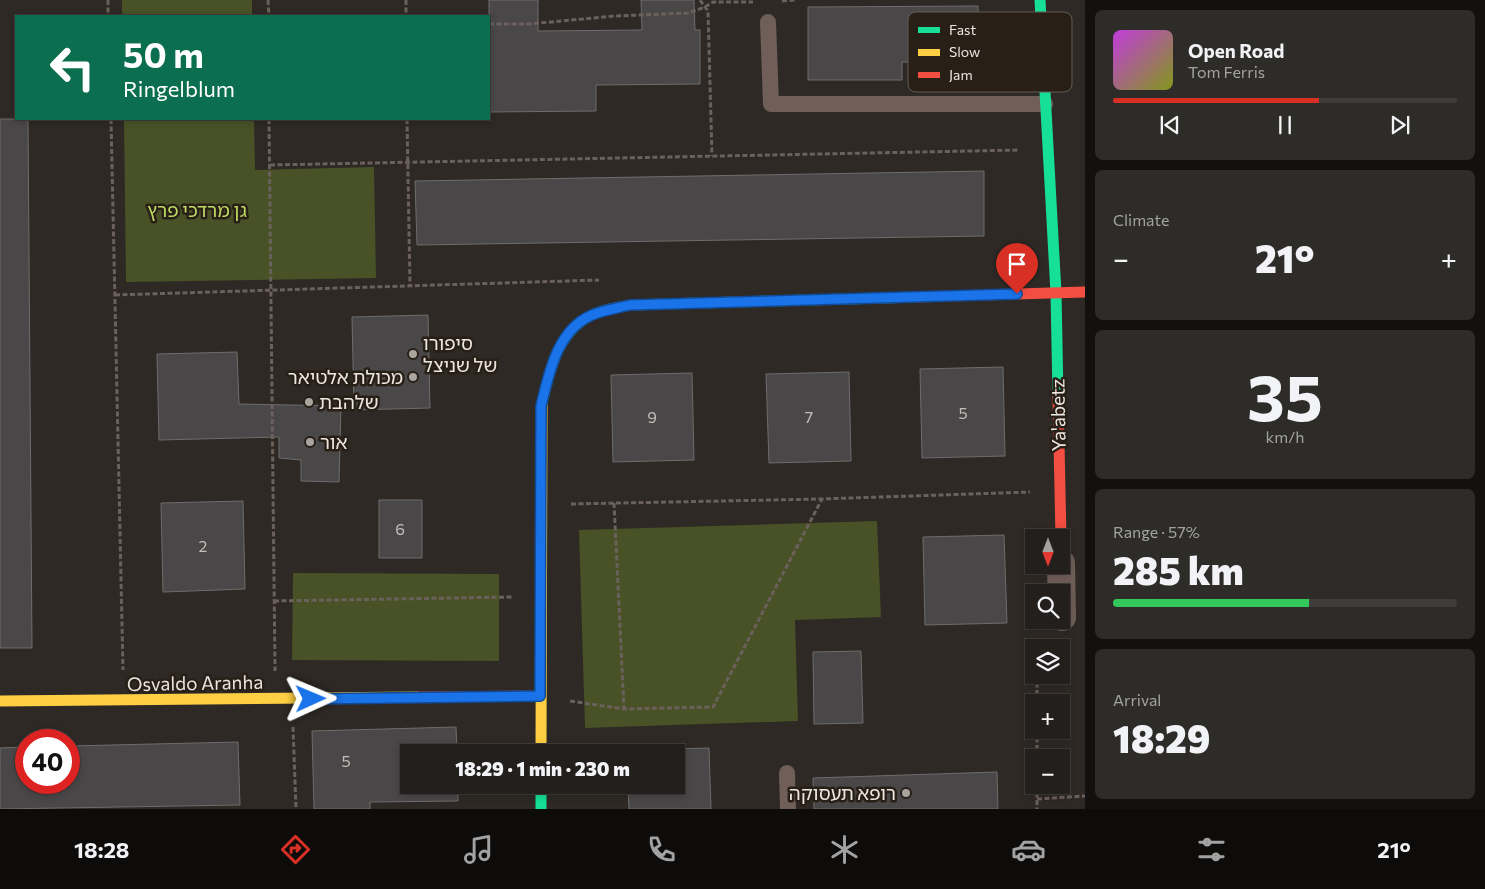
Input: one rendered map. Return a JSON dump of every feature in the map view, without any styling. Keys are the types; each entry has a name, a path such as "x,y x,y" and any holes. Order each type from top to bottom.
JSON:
{"street":[{"name":"Ya'abetz","path":"1044,92 1056,293 1061,529"},
{"path":"541,744 541,406 551,365 568,332 592,315 630,305 1085,292"},
{"name":"Osvaldo Aranha","path":"0,701 276,700 540,696"},
{"path":"541,794 542,809"}],"lane":[{"path":"768,22 771,104 1045,104"},
{"path":"787,773 788,809"}],"path":[{"path":"108,0 108,15"},
{"path":"268,0 268,15"},
{"path":"406,0 406,15"},
{"path":"700,0 708,10 712,156"},
{"path":"778,1 795,0"},
{"path":"490,24 528,24 614,16 688,13 713,2 761,2"},
{"path":"111,120 124,701"},
{"path":"269,120 276,700"},
{"path":"408,120 410,286"},
{"path":"270,165 1048,149"},
{"path":"115,295 605,280"},
{"path":"540,505 822,499 1060,491"},
{"path":"540,696 624,709 714,707 822,499"},
{"path":"614,503 624,709"},
{"path":"274,601 540,596"},
{"path":"292,699 296,809"},
{"path":"1037,794 1037,809"},
{"path":"1037,799 1085,796"}],"green space":[{"path":"122,0 252,0 252,15 122,15"},
{"name":"גן מרדכי פרץ","path":"124,120 254,120 255,170 374,167 376,278 126,282"},
{"path":"877,521 881,617 795,620 798,721 585,728 579,530"},
{"path":"293,573 499,574 499,661 292,660"}],"building":[{"path":"489,0 538,0 538,31 642,30 641,0 694,0 695,30 700,30 700,84 596,85 596,111 490,112"},
{"path":"978,6 978,12 908,12 908,62 902,62 902,80 808,80 808,7"},
{"path":"0,119 15,119 28,120 32,648 0,648"},
{"path":"984,171 984,236 417,245 415,181"},
{"path":"428,315 430,408 354,410 352,317"},
{"path":"237,352 239,404 341,406 339,482 301,481 301,460 279,458 279,437 159,440 157,354"},
{"path":"1003,367 1005,456 922,458 920,369"},
{"path":"849,372 851,461 769,463 766,374"},
{"path":"692,373 694,460 613,462 611,375"},
{"path":"379,500 422,500 422,558 379,558"},
{"path":"243,501 245,589 163,592 161,503"},
{"path":"1004,535 1007,623 925,625 923,537"},
{"path":"861,651 863,723 814,724 813,652"},
{"path":"456,727 457,744 400,744 400,794 458,794 458,801 370,802 370,809 314,809 312,731"},
{"path":"238,742 240,805 0,809 0,748 15,747 15,794 80,794 80,746"},
{"path":"709,748 711,809 629,809 628,794 685,794 685,749"},
{"name":"רופא תעסוקה","path":"997,772 998,809 814,809 813,778"}],"traffic: fast":[{"path":"1040,0 1041,12"},
{"path":"1045,92 1056,293 1058,396"},
{"path":"542,403 552,364 563,341 580,322 601,311 630,305 917,297"},
{"path":"541,794 541,809"}],"traffic: slow":[{"path":"541,744 542,403"},
{"path":"0,701 417,697"}],"traffic: jam":[{"path":"917,297 1085,292"},
{"path":"1058,396 1061,529"},
{"path":"417,697 540,696"}],"place":[{"name":"סיפורו של שניצל","path":"413,354"},
{"name":"מכולת אלטיאר","path":"413,377"},
{"name":"שלהבת","path":"309,402"},
{"name":"אור","path":"310,442"},
{"name":"רופא תעסוקה","path":"906,793"}],"route":[{"path":"311,699 540,696 541,406 551,365 568,332 592,315 630,305 1017,294"}]}
